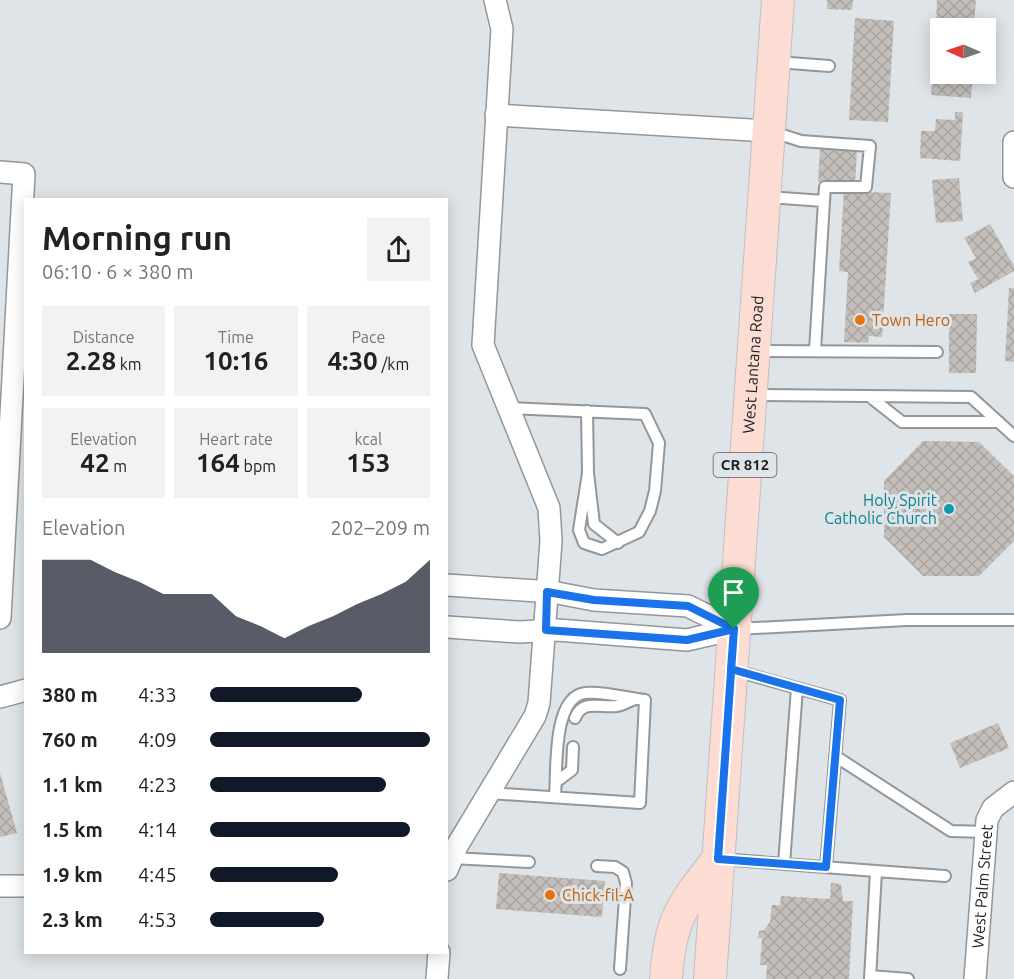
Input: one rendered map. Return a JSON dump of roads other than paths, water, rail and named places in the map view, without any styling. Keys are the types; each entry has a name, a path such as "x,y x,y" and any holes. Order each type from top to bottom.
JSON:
{"main road":[{"name":"West Lantana Road","path":"710,979 778,0"},
{"path":"666,979 669,945 681,907 718,859"}],"street":[{"path":"449,864 537,709 546,630 551,541 549,508 483,345 502,29 495,0"},
{"path":"496,115 769,131"},
{"path":"1014,142 1014,177"},
{"path":"0,172 24,174 2,541 0,618"},
{"path":"448,585 547,592 594,600 688,606 734,629"},
{"path":"448,627 519,632 546,630 687,640 734,629"},
{"path":"0,697 24,691"},
{"name":"West Palm Street","path":"975,979 987,820 993,808 1008,795"},
{"path":"0,886 22,886"},
{"path":"437,979 439,954"}],"lane":[{"path":"774,62 829,66"},
{"path":"769,131 801,141 870,146 866,187 825,187 815,351"},
{"path":"764,196 824,201"},
{"path":"753,351 937,352"},
{"path":"750,395 971,397 1014,436"},
{"path":"868,396 902,422 999,422"},
{"path":"508,408 645,414 658,442 655,491 650,511 639,532 602,549 591,548 584,543 579,530 588,473"},
{"path":"587,411 588,473 594,524 618,543"},
{"path":"734,629 908,620 1014,620"},
{"path":"731,669 840,700 826,867"},
{"path":"784,864 797,688"},
{"path":"489,793 640,803 645,700 585,693 574,697 568,703 561,719 555,797"},
{"path":"575,718 578,710 585,705 619,706 635,699"},
{"path":"556,782 572,770 573,747"},
{"path":"835,756 951,831 986,832"},
{"path":"718,859 945,876"},
{"path":"449,864 529,862"},
{"path":"597,866 615,867 623,872 626,883 620,969"},
{"path":"876,871 870,977 908,979"}],"place":[{"name":"Town Hero","path":"860,320"},
{"name":"Holy Spirit Catholic Church","path":"949,509"},
{"name":"Chick-fil-A","path":"550,895"}]}
